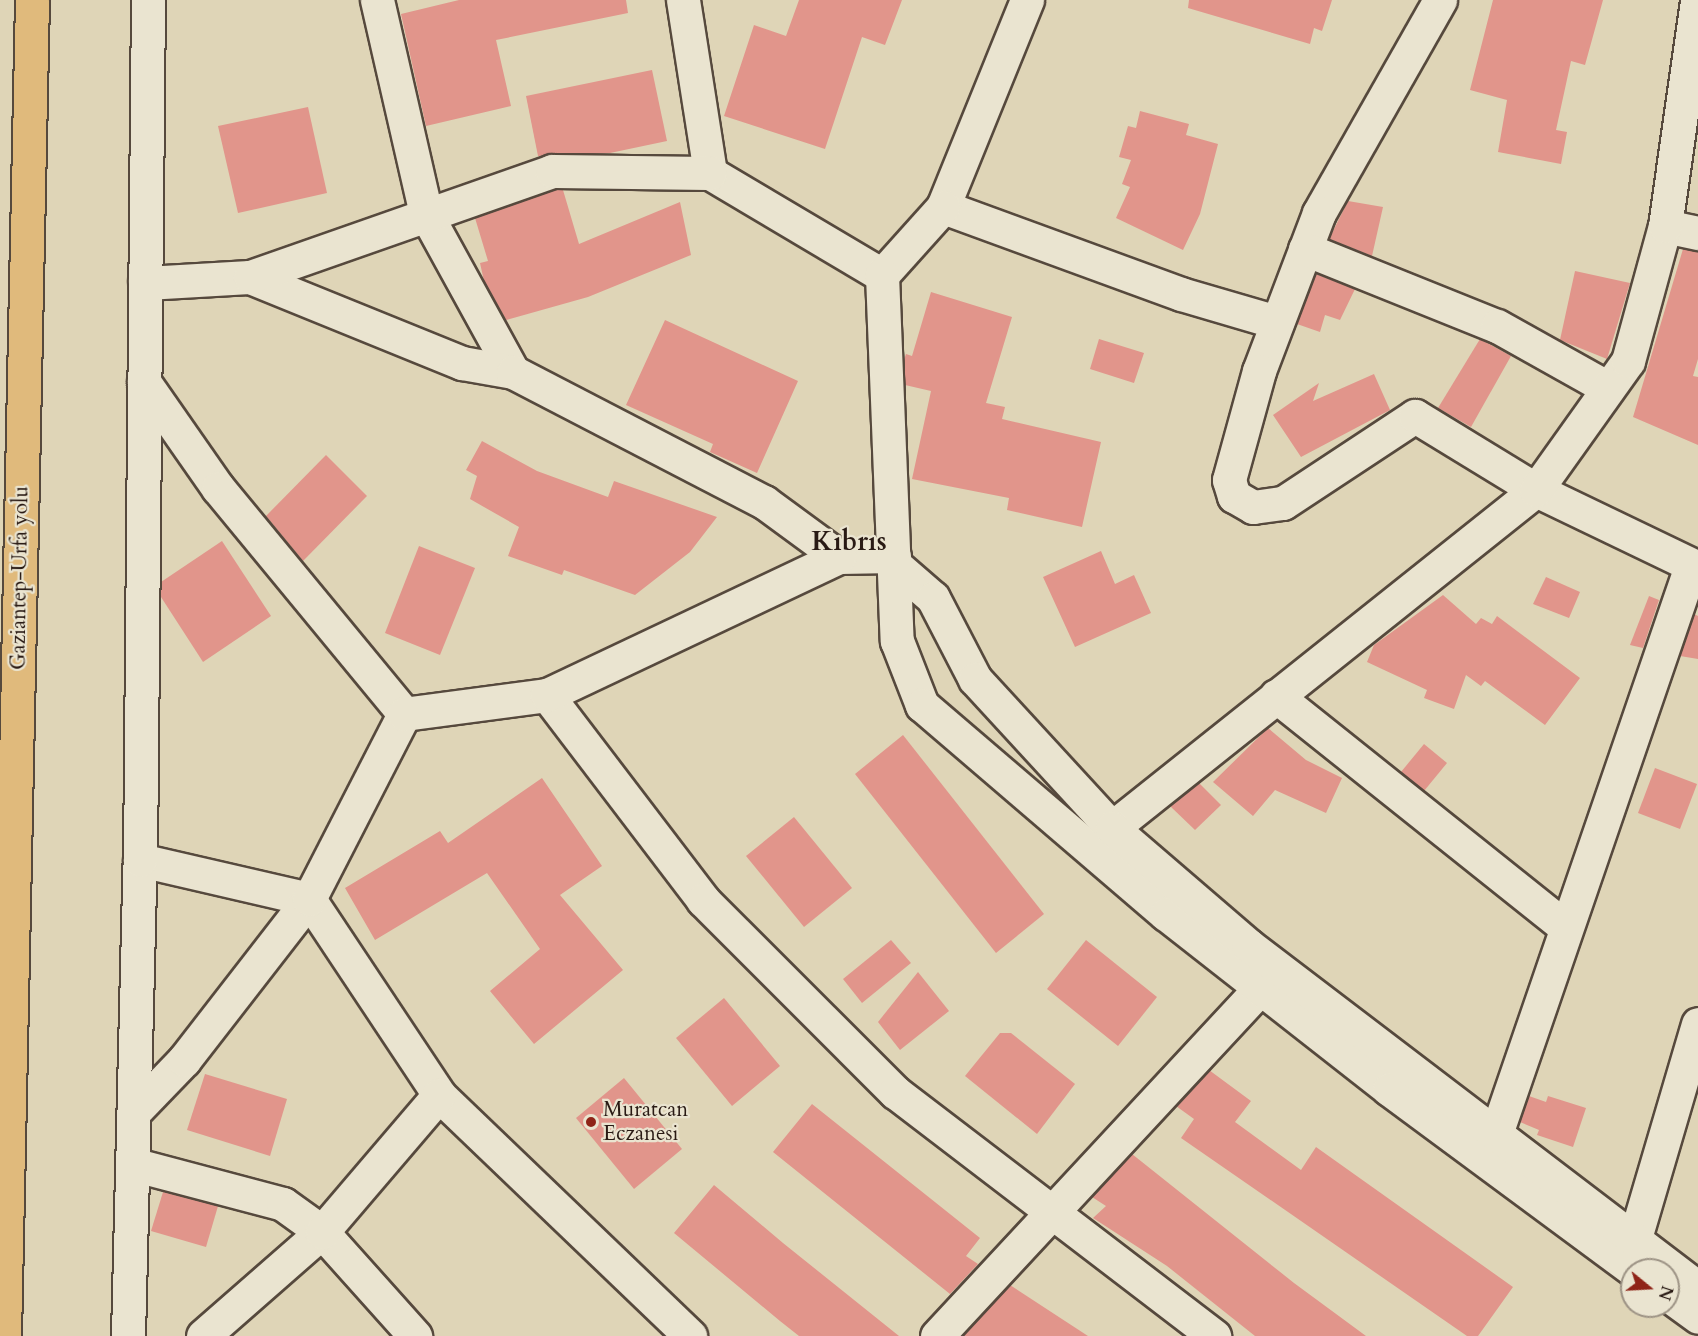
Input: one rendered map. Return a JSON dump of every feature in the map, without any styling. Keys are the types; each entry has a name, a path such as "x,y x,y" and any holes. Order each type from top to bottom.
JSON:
{"highway":[{"name":"Gaziantep-Urfa yolu","path":"4,1336 32,0"}],"street":[{"path":"128,1336 140,860 148,0"},
{"path":"377,0 426,214 513,372"},
{"path":"683,0 710,173"},
{"path":"1027,0 943,207 882,275 897,641 922,705 1260,988 1620,1259"},
{"path":"1440,0 1319,213 1278,322 1229,480 1234,496 1253,507 1283,503 1415,416 1536,490 1695,567 1565,927 1496,1134"},
{"path":"1112,828 1536,490 1628,361 1665,226 1697,0"},
{"path":"145,283 250,277 552,171 710,173 882,275"},
{"path":"943,207 1181,294 1278,322"},
{"path":"1665,226 1698,233"},
{"path":"1305,249 1497,326 1608,388"},
{"path":"250,277 462,363 513,372 764,502 839,557"},
{"path":"144,382 218,488 404,714"},
{"path":"404,714 547,695 839,557 895,561 933,598 975,679 1112,828 1248,945 1698,1288"},
{"path":"547,695 703,900 895,1092 1050,1214 1214,1336"},
{"path":"1276,696 1565,927"},
{"path":"134,1112 184,1060 309,899 404,714"},
{"path":"140,860 309,899 440,1095 690,1336"},
{"path":"937,1336 1260,988"},
{"path":"1635,1238 1698,1024"},
{"path":"203,1336 322,1232 440,1095"},
{"path":"132,1164 283,1204 322,1232 415,1336"},
{"path":"1680,1304 1698,1317"}],"building":[{"path":"459,0 626,0 628,13 496,40 511,106 426,126 401,14"},
{"path":"799,0 902,0 885,45 862,37 825,149 724,116 754,25 786,36"},
{"path":"1189,0 1332,0 1322,31 1314,28 1310,44 1188,8"},
{"path":"1493,0 1603,0 1585,65 1571,61 1556,130 1567,132 1561,164 1498,152 1507,100 1470,90"},
{"path":"652,70 667,141 610,153 538,156 526,96"},
{"path":"308,107 327,193 238,213 218,126"},
{"path":"1140,111 1189,124 1186,135 1218,144 1200,214 1183,250 1116,218 1130,187 1122,184 1131,160 1119,157 1128,126 1136,128"},
{"path":"555,190 563,190 579,244 680,202 691,255 588,297 506,320 484,281 480,263 488,261 475,218"},
{"path":"1348,201 1383,207 1372,256 1329,239"},
{"path":"1683,249 1698,251 1698,359 1693,376 1698,377 1698,445 1633,417"},
{"path":"1575,271 1630,283 1607,359 1560,340"},
{"path":"1316,274 1355,289 1340,320 1325,315 1320,332 1297,324"},
{"path":"931,292 1012,317 986,403 1005,407 1002,419 1101,442 1082,527 1007,510 1009,498 912,479 931,391 905,385 904,360 906,354 912,356"},
{"path":"665,320 798,381 757,473 710,452 713,444 626,405"},
{"path":"1099,339 1144,353 1134,383 1090,369"},
{"path":"1480,339 1511,356 1471,427 1438,408"},
{"path":"1374,374 1390,410 1301,457 1273,415 1319,383 1313,401"},
{"path":"482,441 537,471 608,497 614,481 717,517 690,552 635,595 564,570 562,575 508,556 519,527 470,499 477,476 466,470"},
{"path":"326,455 367,496 303,561 266,516"},
{"path":"222,541 271,616 203,662 161,597 161,582"},
{"path":"419,546 475,568 440,655 385,633"},
{"path":"1101,551 1115,584 1134,575 1151,613 1075,647 1043,577"},
{"path":"1546,577 1580,592 1569,618 1533,604"},
{"path":"1443,595 1476,624 1481,618 1492,624 1497,616 1580,678 1545,725 1485,681 1481,686 1466,675 1454,709 1424,698 1427,690 1367,662 1374,645"},
{"path":"1649,596 1659,600 1643,648 1630,645"},
{"path":"1694,614 1698,616 1698,659 1680,656"},
{"path":"1268,728 1306,760 1342,778 1326,813 1275,790 1253,816 1213,782"},
{"path":"903,735 1044,914 996,953 855,774"},
{"path":"1424,744 1447,763 1424,791 1401,772"},
{"path":"1655,768 1697,784 1680,829 1638,813"},
{"path":"542,778 602,866 560,895 623,970 534,1044 490,991 540,949 487,873 375,940 345,888 440,831 448,843"},
{"path":"1199,783 1221,805 1195,830 1170,806"},
{"path":"794,817 852,888 804,927 746,856"},
{"path":"891,940 911,963 862,1003 843,979"},
{"path":"1086,940 1157,997 1118,1046 1047,989"},
{"path":"918,972 949,1011 900,1050 878,1022"},
{"path":"724,998 780,1066 732,1106 676,1038"},
{"path":"1000,1033 1011,1033 1075,1084 1037,1134 965,1076"},
{"path":"1209,1070 1251,1101 1235,1122 1301,1170 1316,1147 1513,1287 1478,1336 1467,1336 1181,1138 1194,1119 1176,1106"},
{"path":"205,1074 287,1099 270,1156 187,1130"},
{"path":"624,1078 682,1149 634,1189 576,1118"},
{"path":"1529,1096 1546,1102 1548,1096 1586,1108 1573,1147 1537,1135 1539,1130 1520,1122"},
{"path":"812,1104 980,1238 966,1256 978,1264 950,1294 773,1152"},
{"path":"1132,1154 1294,1283 1366,1336 1255,1336 1167,1266 1093,1218 1106,1206 1092,1197"},
{"path":"714,1185 899,1336 799,1336 780,1321 674,1233"},
{"path":"163,1192 218,1206 206,1247 151,1231"},
{"path":"1010,1285 1088,1336 963,1336"}],"place":[{"name":"Muratcan Eczanesi","path":"591,1122"}],"district":[{"name":"Kıbrıs","path":"849,542"}]}
